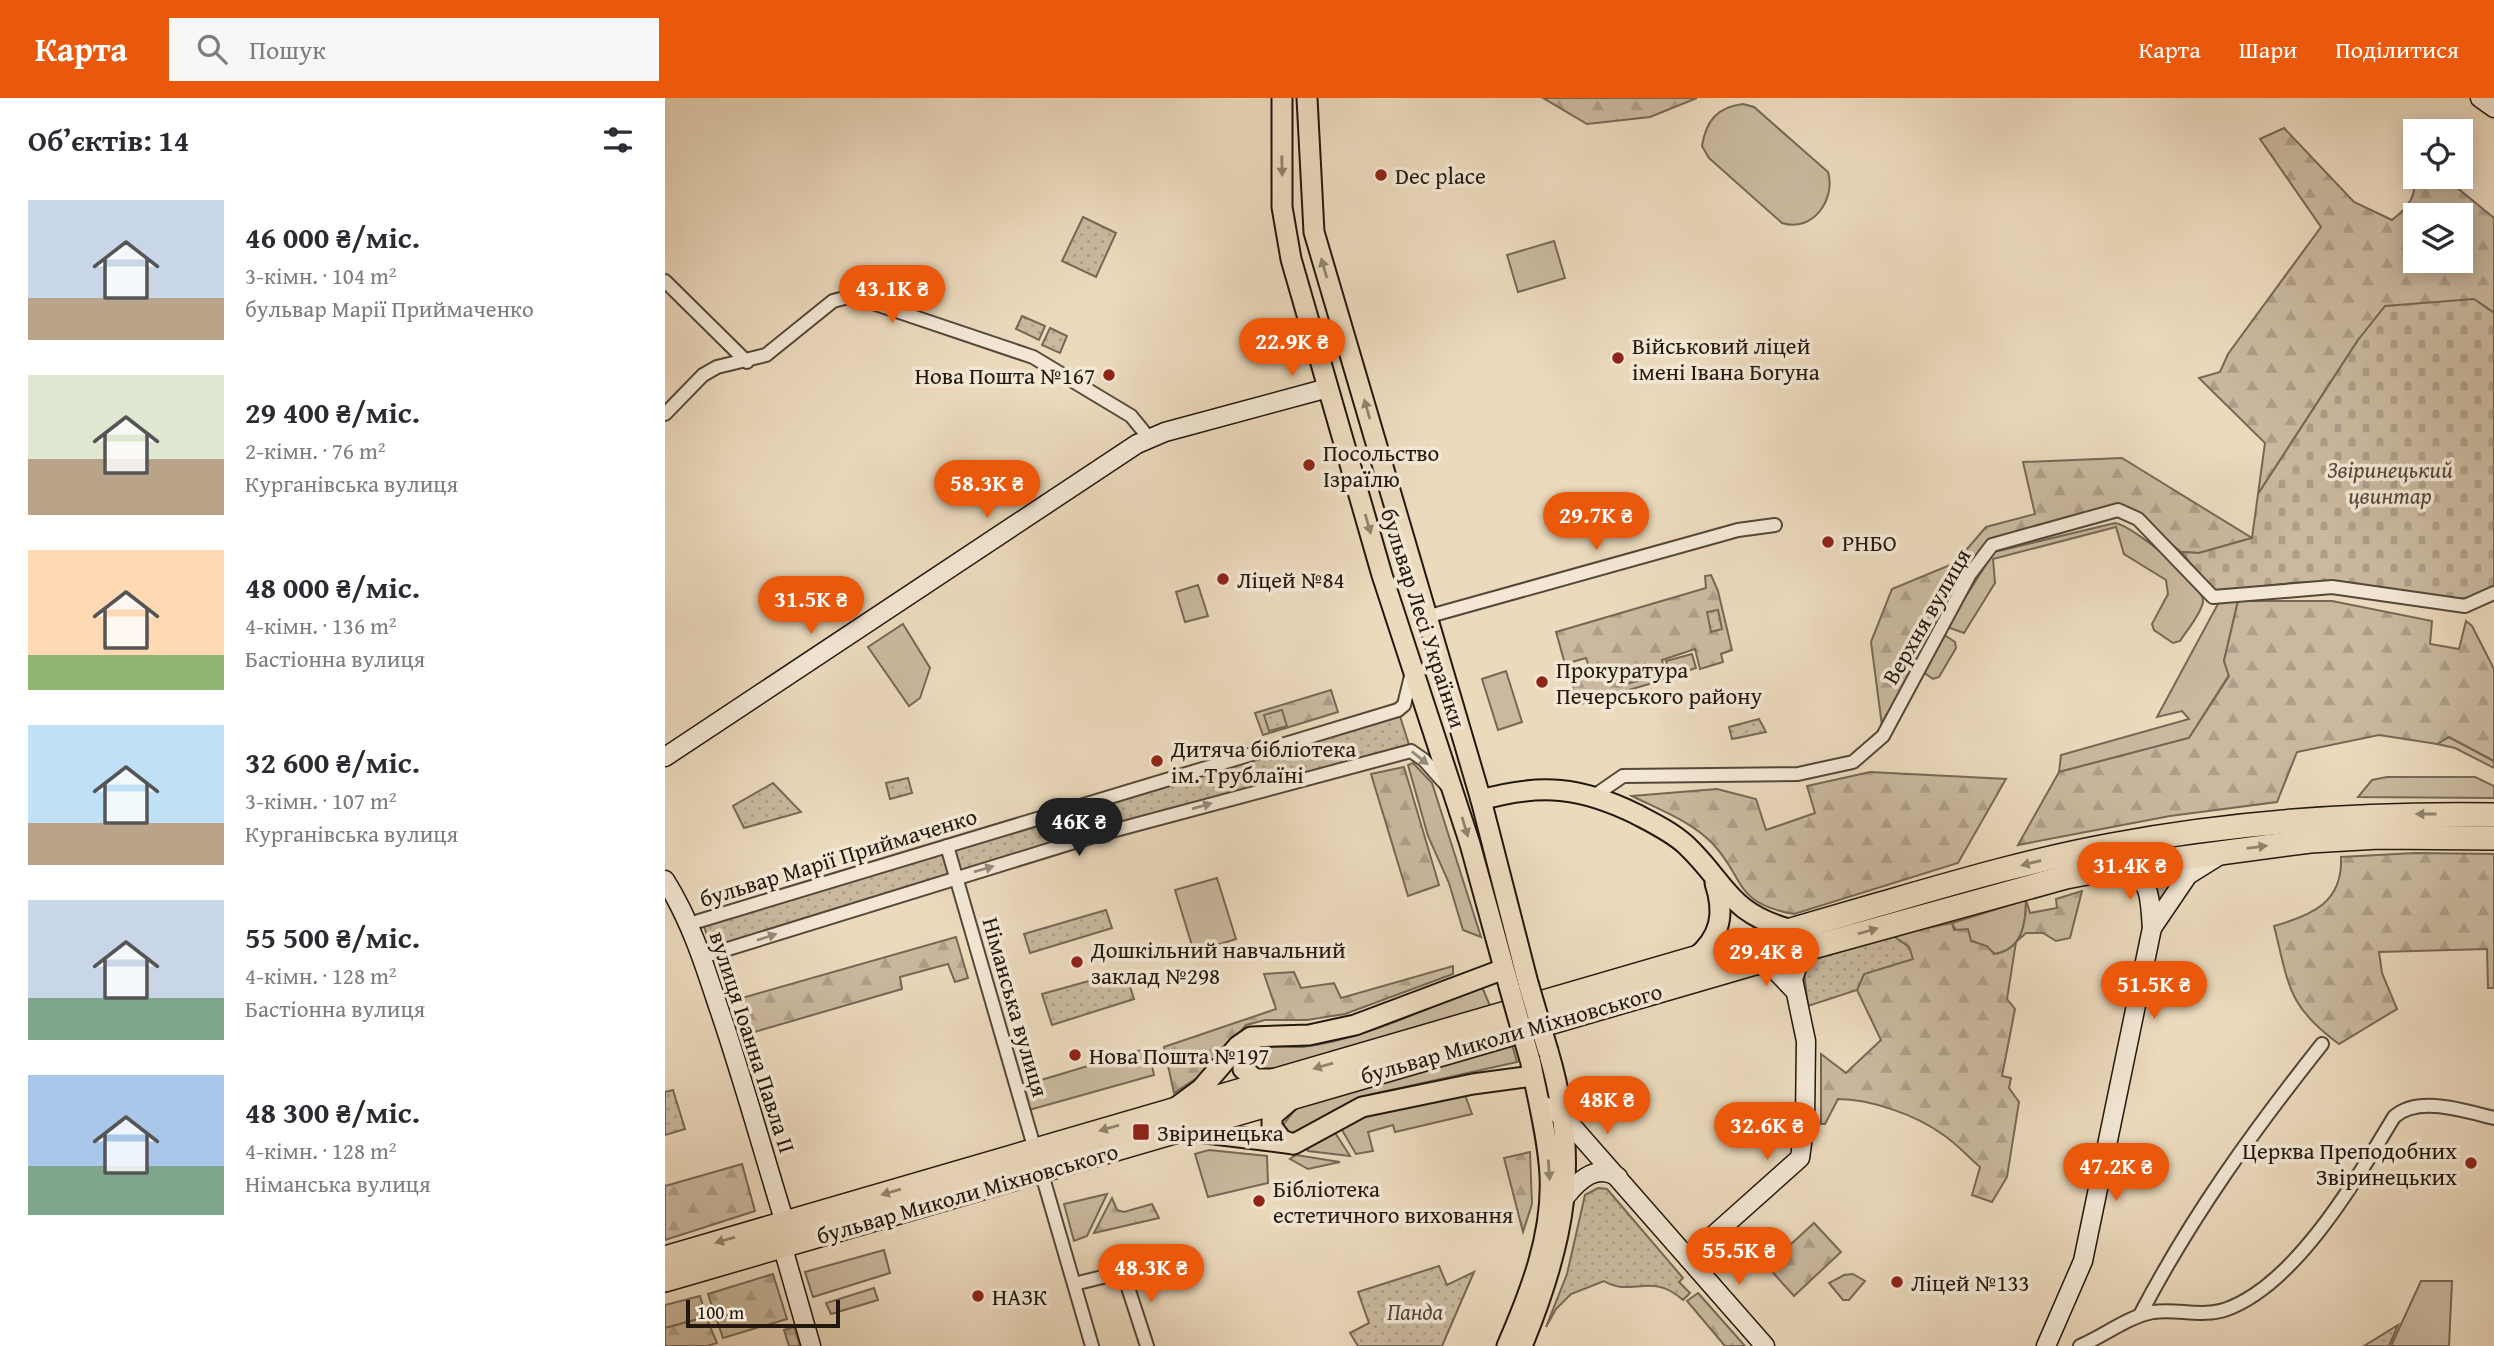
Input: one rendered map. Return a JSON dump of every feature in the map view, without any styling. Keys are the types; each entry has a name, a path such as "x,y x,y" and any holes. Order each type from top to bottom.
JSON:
{"highway":[{"name":"бульвар Миколи Міхновського","path":"1289,1087 1755,963 1798,940 1999,870 2132,841 2318,818 2494,815"},
{"name":"бульвар Миколи Міхновського","path":"665,1280 783,1248 1038,1161 1289,1087 1695,958 1798,940 2123,866 2228,850 2358,837 2494,838"},
{"name":"бульвар Миколи Міхновського","path":"665,1258 785,1223 1038,1161"}],"main road":[{"name":"бульвар Лесі Українки","path":"1282,98 1285,235 1328,388 1413,669 1454,794 1494,936 1514,979"},
{"name":"бульвар Лесі Українки","path":"1307,98 1311,216 1481,800 1514,932 1514,979"},
{"path":"1328,388 1358,380"},
{"path":"1481,800 1506,793 1540,789 1565,789 1594,796 1667,831 1684,843 1713,878 1756,919 1798,940"},
{"path":"1695,958 1711,944 1722,915 1713,878"},
{"path":"1494,936 1509,938 1514,932"},
{"path":"1514,979 1355,1025 1309,1035 1260,1035 1244,1040 1176,1120 1274,1143 1294,1144 1362,1107 1473,1084 1531,1068"},
{"path":"1514,979 1548,1051 1564,1117 1566,1196 1548,1280 1522,1346"},
{"path":"1507,1346 1530,1291 1548,1217 1549,1160 1514,979"},
{"path":"1260,1035 1246,1048 1243,1069 1255,1079 1289,1087 1272,1116 1272,1127 1277,1136 1294,1144"}],"street":[{"path":"2480,98 2494,108"},
{"path":"665,281 747,362"},
{"path":"665,414 702,375 717,367 747,362 766,355 833,301 852,296 1034,357 1132,416 1149,439"},
{"path":"665,757 1124,451 1149,439 1328,388"},
{"name":"Верхня вулиця","path":"1594,796 1623,776 1798,774 1853,762 1883,736 1970,574 1992,545 2118,510 2138,519 2213,597 2332,587 2465,606 2494,593"},
{"path":"1426,617 1738,530 1775,525"},
{"name":"бульвар Марії Приймаченко","path":"689,924 1398,710 1404,705 1413,669"},
{"path":"702,957 958,876 1239,796 1411,751 1424,760 1454,794"},
{"name":"Німанська вулиця","path":"947,846 958,876 1092,1346"},
{"path":"2152,928 2188,875 2228,850"},
{"path":"2046,1346 2083,1261 2152,928 2149,892 2144,880 2123,866"},
{"name":"вулиця Іоанна Павла II","path":"665,880 689,924 702,957 738,1063 785,1223"},
{"path":"1688,1258 1800,1158 1805,1121 1805,1041 1793,989 1798,940"},
{"path":"1755,963 1776,971 1793,989"},
{"path":"2140,1315 2175,1247 2225,1169 2322,1044"},
{"path":"1539,1103 1564,1117 1765,1346"},
{"path":"2080,1346 2140,1315 2157,1311 2185,1314 2217,1311 2237,1304 2258,1291 2290,1263 2307,1243 2360,1172 2393,1117 2401,1110 2419,1105 2494,1118"},
{"path":"1566,1196 1580,1179 1591,1174 1611,1173 1621,1180"},
{"path":"783,1248 811,1346"},
{"path":"1074,1284 1123,1272 1147,1346"}],"green space":[{"path":"1543,98 1697,98 1650,117 1587,124"},
{"path":"1743,104 1754,107 1828,172 1829,193 1825,203 1820,211 1803,223 1782,223 1709,158 1702,146 1706,129 1714,117 1726,108"},
{"path":"2284,128 2354,202 2392,220 2403,210 2403,273 2473,273 2473,203 2409,203 2414,189 2459,189 2494,218 2494,313 2474,299 2358,340 2258,494 2265,443 2199,378 2220,372 2228,354 2321,227 2260,139"},
{"path":"1083,217 1116,233 1096,277 1062,261"},
{"path":"1554,241 1565,278 1518,292 1507,255"},
{"name":"Звіринецький цвинтар","path":"2474,299 2494,313 2494,588 2477,596 2458,599 2417,596 2337,582 2291,583 2214,591 2181,552 2199,553 2252,538 2258,494 2358,340 2385,306"},
{"path":"1022,316 1045,326 1039,340 1016,329"},
{"path":"1050,328 1067,336 1060,353 1042,345"},
{"path":"2122,458 2252,538 2199,553 2181,552 2131,511 1989,543 1882,726 1871,642 1892,589 1955,563 1986,527 2035,514 2023,462"},
{"path":"2115,523 2124,526 2166,556 2200,594 2202,607 2180,641 2173,643 2154,630 2152,624 2168,594 2166,580 2124,554 2116,527 1993,559 1995,583 1964,633 1950,628 1949,623 1994,552"},
{"path":"1711,575 1718,591 1732,650 1721,654 1723,662 1700,669 1695,649 1662,660 1666,679 1578,705 1571,682 1592,675 1586,658 1565,664 1556,632 1706,588 1705,576"},
{"path":"1198,585 1208,616 1185,622 1176,592"},
{"path":"2238,601 2224,661 2229,675 2189,738 2059,772 2061,755 2189,719 2182,711 2157,717 2219,602"},
{"path":"2238,601 2332,601 2432,621 2430,644 2459,649 2466,621 2472,626 2494,669 2494,761 2449,737 2437,744 2379,735 2297,752 2277,802 2170,816 2018,845 2059,772 2189,738 2229,676 2224,661"},
{"path":"1718,610 1722,629 1711,632 1707,612"},
{"path":"903,624 930,668 920,698 909,706 868,647"},
{"path":"1946,636 1955,642 1956,648 1939,677 1933,679 1926,674 1923,666 1941,637"},
{"path":"1692,654 1696,668 1670,676 1666,661"},
{"path":"1645,664 1649,678 1618,686 1614,673"},
{"path":"1506,671 1522,722 1498,730 1482,679"},
{"path":"1331,690 1338,712 1263,735 1255,713"},
{"path":"1282,710 1287,726 1269,731 1264,715"},
{"path":"1398,710 1411,751 1239,796 713,954 702,920"},
{"path":"1759,719 1766,732 1732,739 1729,727"},
{"path":"2449,737 2494,761 2494,768 2455,748 2437,744"},
{"path":"1413,763 1432,783 1481,937 1463,930 1449,883 1428,836 1408,765"},
{"path":"1404,767 1439,885 1408,896 1371,774"},
{"path":"1870,772 2006,779 1958,863 1794,914 1774,909 1750,896 1723,856 1704,835 1674,816 1632,796 1717,789 1756,799 1766,830 1815,813 1807,786"},
{"path":"2387,777 2475,777 2494,786 2494,798 2358,797 2372,780"},
{"path":"908,778 912,793 890,799 886,783"},
{"path":"773,783 801,812 744,828 733,806"},
{"path":"2415,853 2494,854 2494,988 2488,988 2487,949 2379,952 2382,973 2397,1009 2339,1044 2309,1018 2300,1006 2287,979 2274,926 2313,911 2331,896 2337,885 2341,857"},
{"path":"2185,867 2156,912 2149,873"},
{"path":"1217,878 1236,939 1194,952 1175,890"},
{"path":"2082,891 2070,938 2056,941 2043,933 2026,933 2016,942 2007,999 2015,1009 2002,1076 2011,1078 2009,1088 2019,1102 2007,1177 1992,1202 1972,1195 1980,1167 1947,1138 1919,1121 1878,1105 1838,1099 1825,1124 1821,1124 1821,1054 1846,1073 1881,1040 1857,990 1864,974 1892,935 1952,923 1954,930 1968,929 1971,941 1987,946 1994,954 2003,952 2011,947 2021,934 2026,900 2030,913 2057,908 2056,899"},
{"path":"2026,900 2021,934 2004,952 1995,954 1960,934 1952,923"},
{"path":"1106,910 1112,928 1030,953 1024,934"},
{"path":"1892,935 1909,947 1913,959 1864,974 1857,990 1808,1006 1804,972 1808,960"},
{"path":"956,937 968,978 955,982 948,964 900,977 902,989 744,1035 738,1017 746,1015 742,998"},
{"path":"1453,966 1453,974 1345,1014 1307,1020 1265,1020 1246,1025 1206,1072 1174,1093 1164,1047 1276,1009 1264,974 1294,972 1301,988 1334,983 1341,998"},
{"path":"1125,971 1134,999 1052,1025 1042,994"},
{"path":"1482,987 1491,1008 1261,1073 1252,1065 1256,1052 1261,1049 1303,1047 1349,1037"},
{"path":"1511,1041 1517,1062 1369,1095 1309,1133 1291,1135 1283,1125 1298,1106"},
{"path":"1148,1048 1154,1075 1029,1110 1021,1086"},
{"path":"673,1090 685,1129 665,1135 665,1092"},
{"path":"1465,1095 1472,1114 1395,1132 1393,1125 1368,1132 1373,1151 1356,1154 1339,1125 1356,1117"},
{"path":"1332,1128 1350,1156 1308,1151 1305,1145"},
{"path":"1209,1150 1267,1156 1268,1183 1208,1197 1195,1154"},
{"path":"1530,1152 1532,1204 1523,1232 1504,1158"},
{"path":"1296,1155 1340,1162 1308,1169 1290,1159"},
{"path":"742,1164 755,1211 665,1240 665,1186"},
{"path":"1598,1188 1607,1189 1683,1278 1679,1282 1690,1293 1683,1300 1661,1287 1623,1287 1604,1281 1571,1294 1556,1309 1546,1327 1567,1274 1585,1195"},
{"path":"1107,1194 1087,1236 1074,1241 1064,1204"},
{"path":"1112,1198 1117,1210 1124,1212 1152,1204 1159,1218 1094,1233"},
{"path":"1814,1223 1841,1252 1794,1296 1767,1266"},
{"path":"884,1250 890,1273 813,1297 805,1272"},
{"name":"Панда","path":"1439,1266 1447,1285 1474,1272 1442,1346 1358,1346 1350,1333 1369,1323 1358,1292"},
{"path":"773,1274 787,1319 723,1338 708,1294"},
{"path":"1853,1274 1865,1281 1849,1300 1843,1300 1829,1283 1844,1275"},
{"path":"2421,1281 2452,1281 2449,1346 2391,1346"},
{"path":"874,1288 878,1300 831,1314 826,1303"},
{"path":"1698,1293 1745,1346 1725,1346 1687,1301"},
{"path":"700,1296 706,1317 665,1328 665,1305"},
{"path":"706,1317 717,1343 707,1346 665,1346 665,1328"},
{"path":"2398,1325 2389,1346 2364,1346"},
{"path":"794,1327 800,1346 789,1346 784,1330"}],"place":[{"name":"Dec place","path":"1381,175"},
{"name":"Військовий ліцей імені Івана Богуна","path":"1618,358"},
{"name":"Нова Пошта №167","path":"1109,375"},
{"name":"Посольство Ізраїлю","path":"1309,465"},
{"name":"РНБО","path":"1828,542"},
{"name":"Ліцей №84","path":"1223,579"},
{"name":"Прокуратура Печерського району","path":"1542,682"},
{"name":"Дитяча бібліотека ім. Трублаїні","path":"1157,761"},
{"name":"Дошкільний навчальний заклад №298","path":"1077,962"},
{"name":"Нова Пошта №197","path":"1075,1055"},
{"name":"Звіринецька","path":"1141,1132"},
{"name":"Церква Преподобних Звіринецьких","path":"2471,1163"},
{"name":"Бібліотека естетичного виховання","path":"1259,1201"},
{"name":"Ліцей №133","path":"1897,1282"},
{"name":"НАЗК","path":"978,1296"}]}
